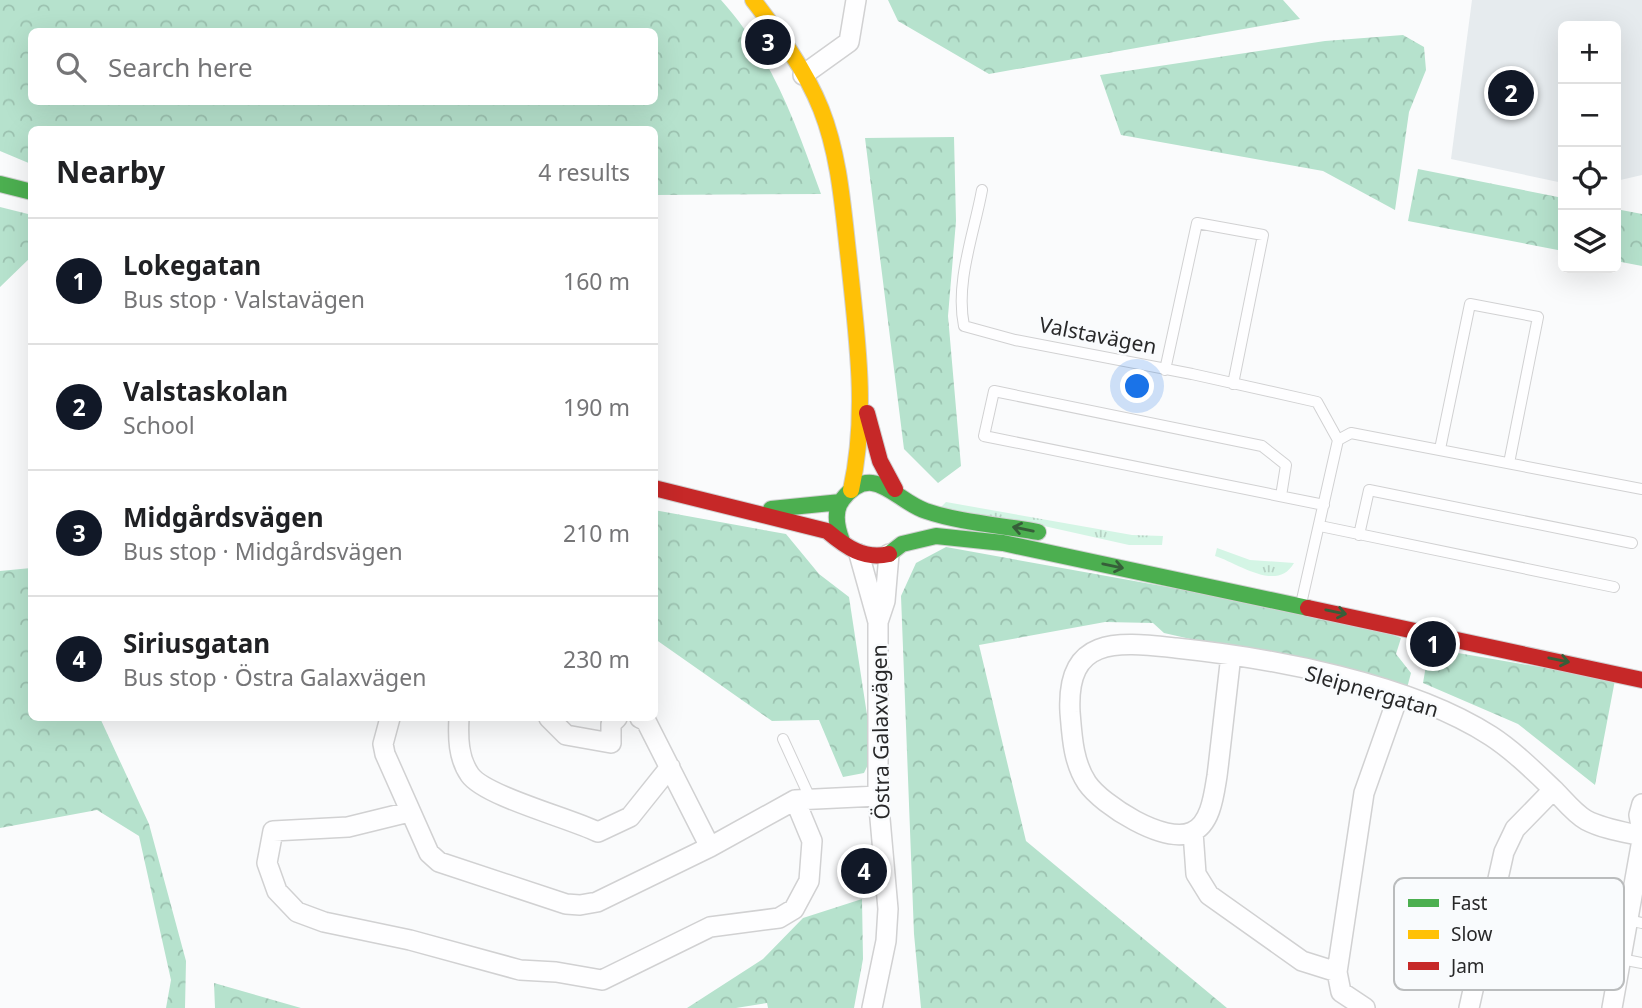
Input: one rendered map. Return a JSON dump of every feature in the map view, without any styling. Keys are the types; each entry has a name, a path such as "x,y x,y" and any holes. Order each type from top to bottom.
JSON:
{"street":[{"path":"753,0 813,90 832,149 844,215 861,387 858,462 836,517 842,541"},
{"path":"803,75 849,42 856,0"},
{"path":"0,184 28,191"},
{"path":"861,387 880,461 900,495 910,523 896,549"},
{"path":"756,511 846,496 865,484 880,483 924,510 1060,537"},
{"path":"658,489 706,503 756,511 827,531 859,554 874,557 936,537 1003,543 1304,594 1642,680"},
{"name":"Östra Galaxvägen","path":"878,622 896,549"},
{"name":"Östra Galaxvägen","path":"859,554 878,622 878,796 888,909 886,941 873,1008"},
{"name":"Sleipnergatan","path":"1193,832 1179,835 1160,831 1124,814 1100,797 1087,782 1077,763 1072,738 1071,678 1076,665 1086,655 1103,647 1145,645 1231,655 1325,674 1399,694 1463,720 1492,736 1585,819 1642,836"},
{"path":"1231,655 1210,809 1203,824 1193,832 1196,874 1209,894 1303,961 1337,972"},
{"path":"1366,1008 1341,992 1337,972 1364,793 1399,694"},
{"path":"389,721 383,744 409,812 429,853 439,862 573,905 597,902 803,799 878,796"},
{"path":"459,721 457,742 470,775 491,791 575,820 598,832 630,817 670,767"},
{"path":"551,721 566,735 611,743 611,724 614,721"},
{"path":"646,721 710,847"},
{"path":"1498,878 1504,852 1515,829 1533,807 1553,790"},
{"path":"409,812 348,827 273,831 267,863 276,891 297,912 324,922 410,940 520,970 602,979 710,927 779,918 794,909 809,881 812,841 803,799"},
{"path":"1624,951 1635,922 1642,836 1639,815 1642,804"},
{"path":"1469,1008 1473,990"},
{"path":"1612,1008 1615,990"}],"lane":[{"name":"Valstavägen","path":"982,190 963,282 961,310 964,326 1015,340 1317,402 1338,440"},
{"path":"1165,370 1197,223 1263,235 1233,384"},
{"path":"1440,449 1470,304 1484,306 1538,317 1509,463"},
{"path":"1281,496 1286,465 1262,446 994,391 984,436 1324,505"},
{"path":"1304,594 1338,440 1351,433 1642,489"},
{"path":"1359,534 1370,490 1632,542"},
{"path":"1320,526 1614,587"},
{"path":"783,739 803,799"},
{"path":"1624,960 1642,963"}],"shaded area":[{"path":"1472,0 1642,0 1642,175 1621,180 1621,21 1558,21 1558,182 1451,159"}],"green space":[{"path":"0,0 721,0 769,68 792,116 821,194 658,195 658,126 28,126 28,163 0,151"},
{"path":"888,0 1283,0 1300,19 989,74 898,21"},
{"path":"1403,35 1424,47 1426,70 1409,112 1395,210 1323,171 1121,135 1100,75 1325,41"},
{"path":"954,137 956,221 948,316 961,466 938,483 904,449 865,138"},
{"path":"1418,169 1558,197 1558,250 1408,221"},
{"path":"0,207 28,214 28,260 0,287"},
{"path":"1621,210 1642,214 1642,266 1621,262"},
{"path":"946,502 1132,535 1163,536 1162,545 1129,545 1026,522 940,508"},
{"path":"658,511 786,534 819,574 849,597 873,754 864,773 843,777 819,720 772,721 658,641"},
{"path":"946,547 1356,621 1401,638 1396,654 1411,673 1407,688 1164,633 1153,623 1105,622 979,645 1026,841 1227,1008 921,1008 914,934 901,596 916,563"},
{"path":"1217,548 1250,560 1294,563 1287,572 1268,576 1215,556"},
{"path":"28,568 28,721 101,721 149,824 186,961 185,1008 166,1008 171,980 139,836 97,810 0,828 0,571"},
{"path":"1429,648 1615,680 1595,785 1518,724 1423,683"},
{"path":"862,899 863,959 854,1008 768,1008 767,1003 736,1008 687,1008 763,959 803,918"},
{"path":"214,983 301,1008 215,1008"}],"traffic: fast":[{"path":"0,184 28,191"},
{"path":"842,541 837,520 839,505 853,489 864,483 884,487 915,506 939,515 1038,532"},
{"path":"771,509 841,502"},
{"path":"889,554 902,544 936,536 1003,543 1308,608"}],"traffic: slow":[{"path":"753,0 782,39 807,80 821,109 837,165 859,376 859,433 851,490"}],"traffic: jam":[{"path":"867,413 880,461 895,489"},
{"path":"658,489 827,531 848,547 863,554 889,554"},
{"path":"1308,608 1642,680"}],"place":[{"name":"Midgårdsvägen","path":"768,42"},
{"name":"Valstaskolan","path":"1511,93"},
{"name":"Lokegatan","path":"1433,644"},
{"name":"Siriusgatan","path":"864,871"}]}
